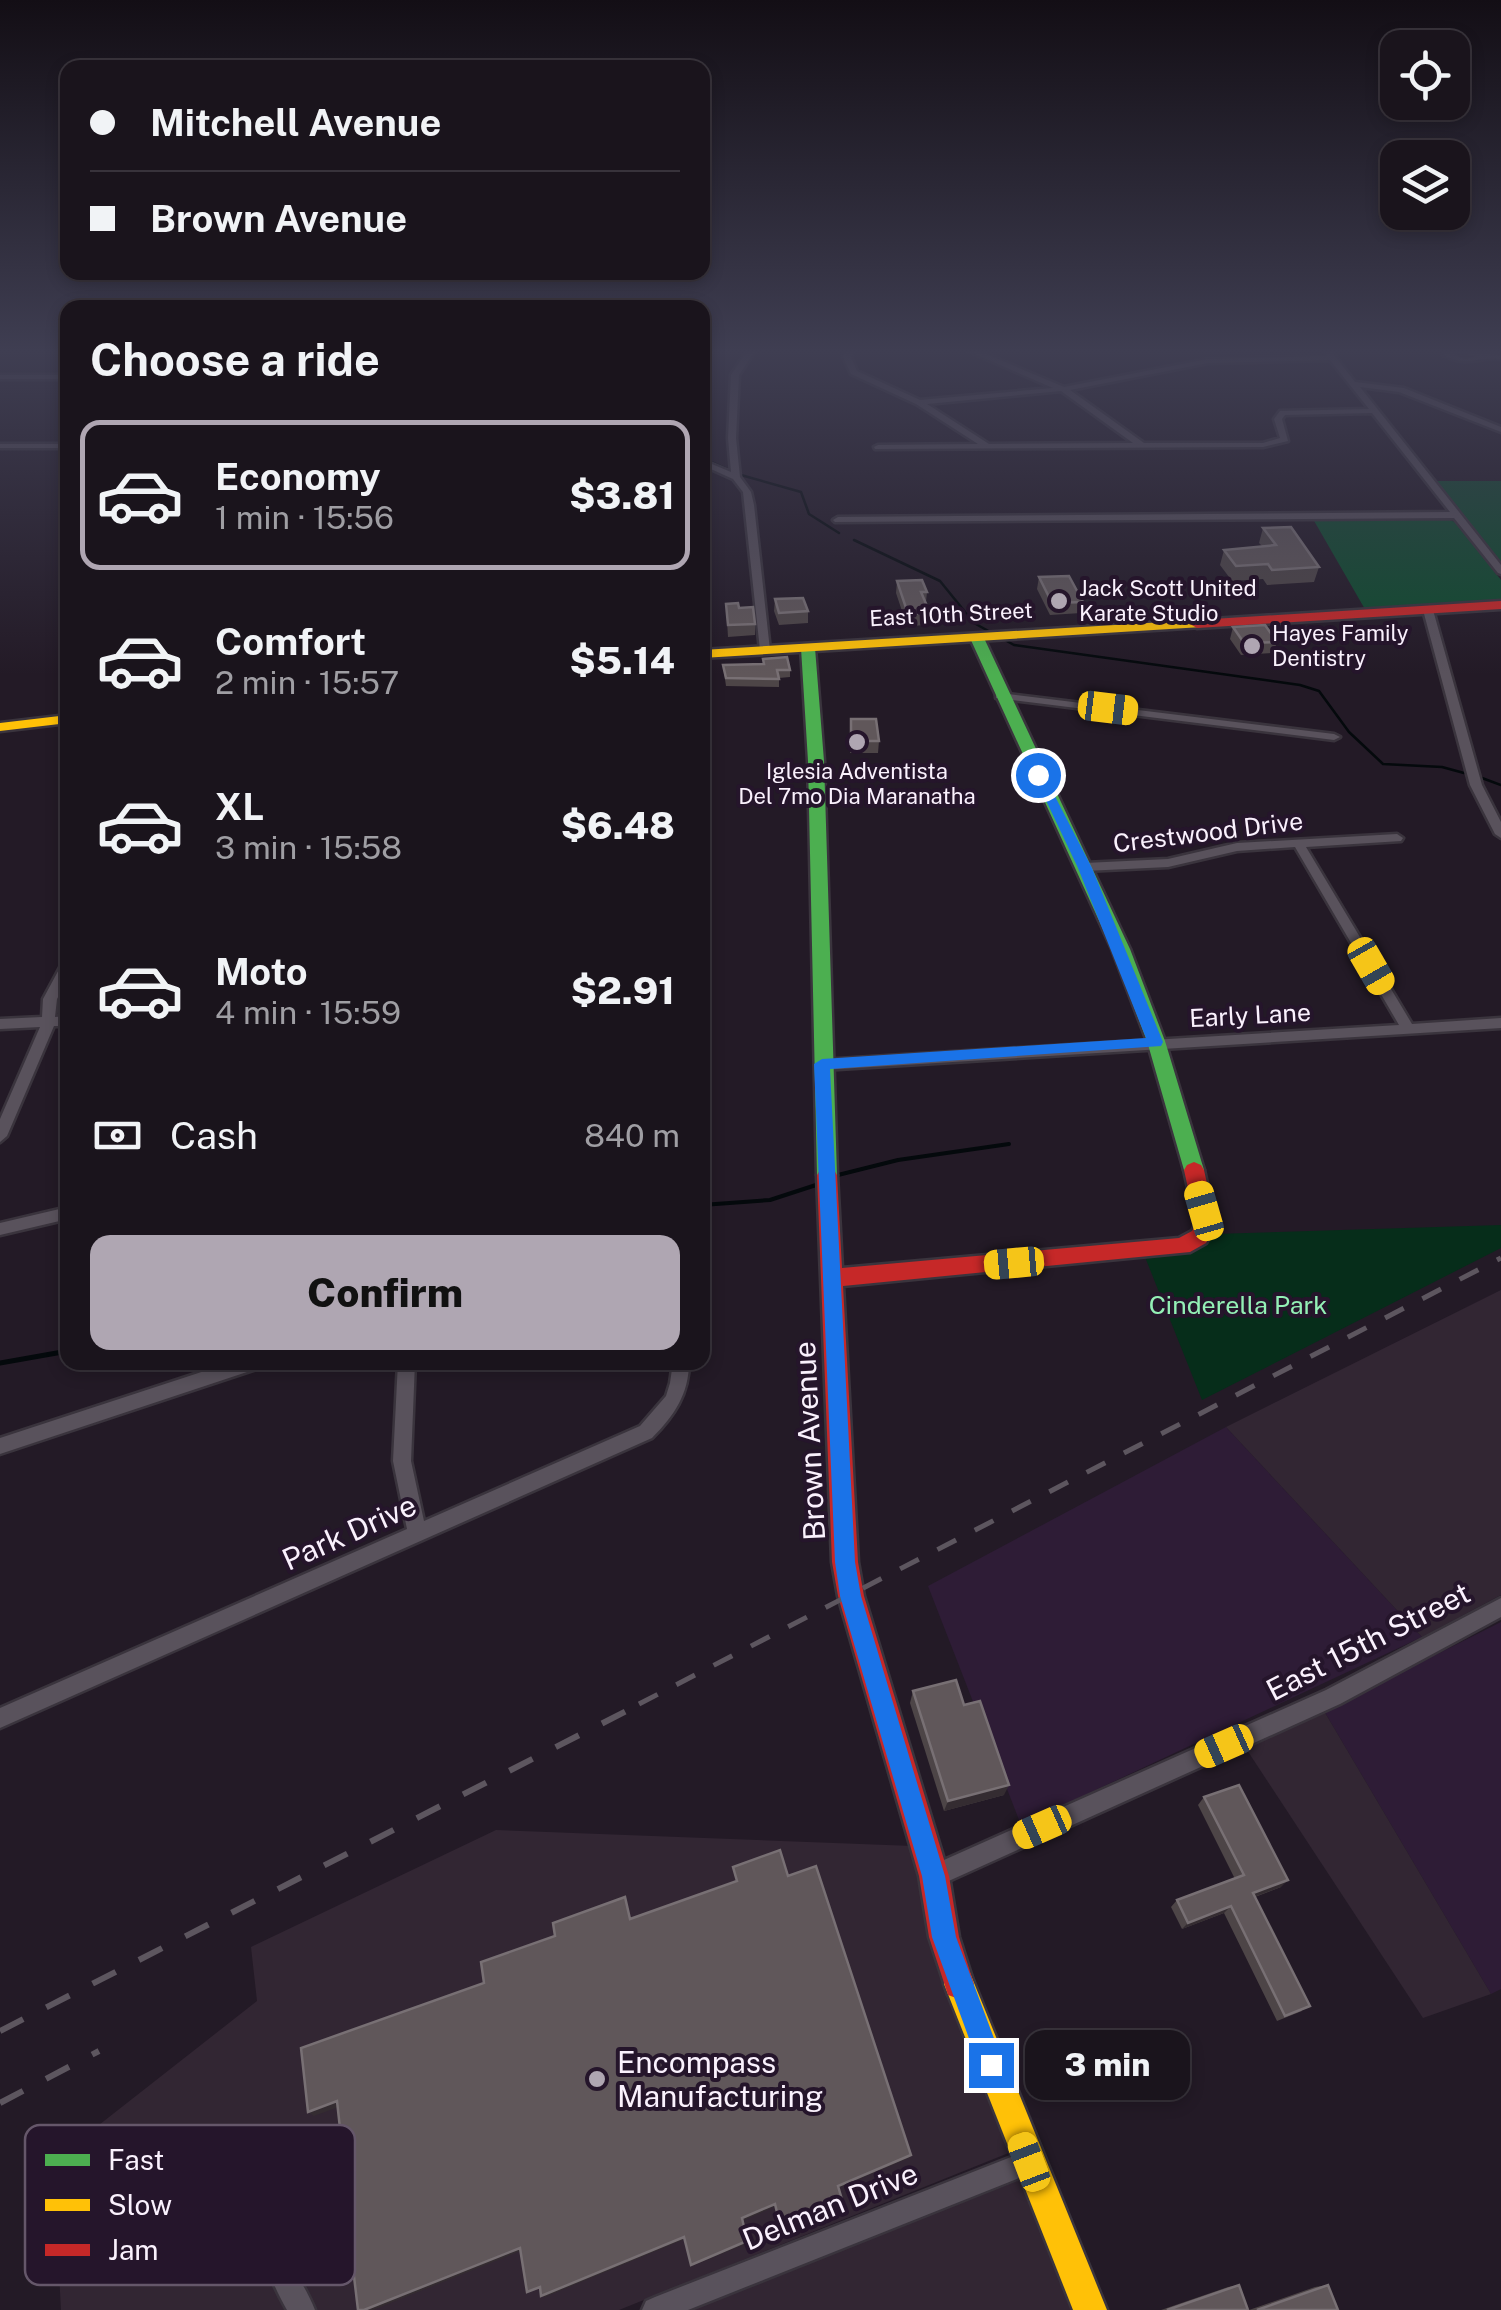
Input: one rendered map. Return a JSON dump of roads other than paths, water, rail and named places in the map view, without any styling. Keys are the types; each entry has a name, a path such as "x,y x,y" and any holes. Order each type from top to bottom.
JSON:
{"street":[{"path":"734,459 736,477"},
{"path":"1412,459 1501,571"},
{"path":"710,466 736,477 747,492 765,650"},
{"path":"838,520 1456,515"},
{"name":"East 10th Street","path":"710,653 1501,605"},
{"path":"1428,610 1476,785 1499,828"},
{"path":"832,1278 1162,1251 1185,1247 1201,1237 1206,1224 1155,1042 1085,868 1000,696 977,638"},
{"name":"Brown Avenue","path":"808,648 816,761 822,1064 845,1562 850,1596 934,1876 944,1937 964,1999 1090,2310"},
{"path":"1000,696 1334,737"},
{"path":"0,727 60,720"},
{"name":"Crestwood Drive","path":"1085,868 1168,863 1221,849 1397,838"},
{"path":"1298,843 1408,1028"},
{"path":"0,1136 48,1024 50,999 60,981"},
{"path":"0,1024 60,1022"},
{"name":"Early Lane","path":"822,1064 1501,1023"},
{"path":"0,1230 60,1216"},
{"path":"0,1446 232,1370"},
{"path":"407,1370 402,1461 417,1534"},
{"name":"Park Drive","path":"0,1718 646,1432 663,1417 677,1394 680,1370"},
{"name":"East 15th Street","path":"934,1876 1333,1697 1501,1607"},
{"name":"Delman Drive","path":"655,2310 1029,2162"},
{"path":"286,2285 302,2310"}],"waterway":[{"path":"710,462 729,470"},
{"path":"741,475 801,492 809,514 839,533"},
{"path":"854,540 940,581 974,623 992,633"},
{"path":"1005,640 1014,645 1300,685 1319,691 1349,732 1383,764 1442,767 1464,773"},
{"path":"1482,778 1501,785"},
{"path":"838,1175 898,1160 1009,1144"},
{"path":"710,1204 770,1200 816,1185"},
{"path":"0,1363 60,1352"}],"railway":[{"path":"639,1704 1501,1258"},
{"path":"0,2031 644,1702"},
{"path":"0,2103 99,2051"}],"place":[{"name":"Jack Scott United Karate Studio","path":"1059,601"},
{"name":"Hayes Family Dentistry","path":"1252,646"},
{"name":"Iglesia Adventista Del 7mo Dia Maranatha","path":"857,742"},
{"name":"Encompass Manufacturing","path":"597,2079"}],"park label":[{"name":"Cinderella Park","path":"1238,1305"}]}
